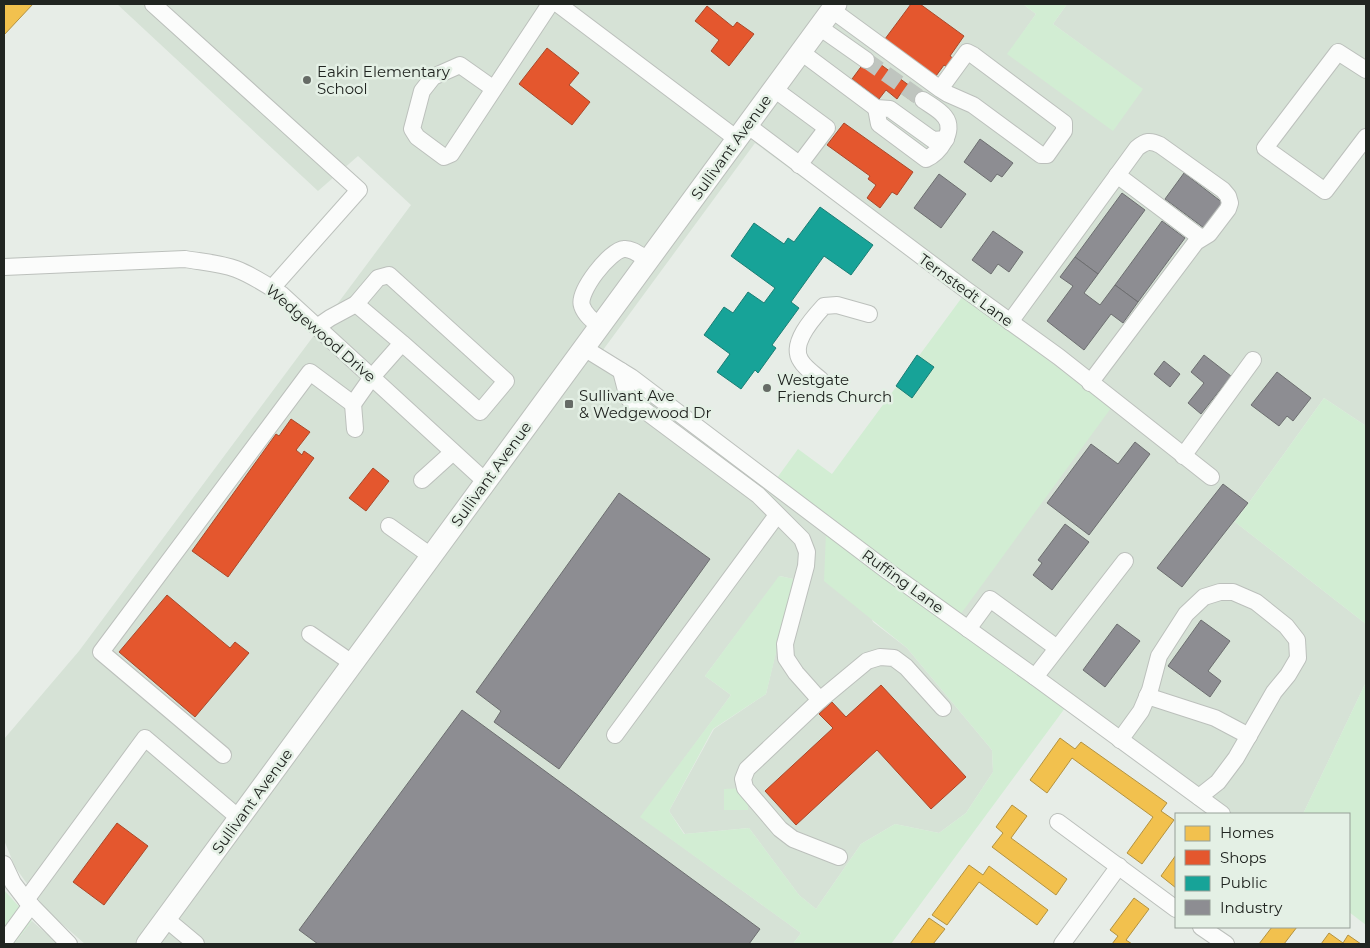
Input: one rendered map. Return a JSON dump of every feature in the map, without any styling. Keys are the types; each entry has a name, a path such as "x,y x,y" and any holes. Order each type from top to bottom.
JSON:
{"main road":[{"name":"Sullivant Avenue","path":"147,944 834,7"}],"street":[{"path":"153,4 359,190 272,288"},
{"path":"494,89 460,65 433,77 422,91 412,129 417,137 444,157 451,154 494,89 550,4"},
{"name":"Ternstedt Lane","path":"558,4 742,132 799,165 1059,358 1211,477"},
{"path":"834,7 940,89 973,104 1041,155 1048,155 1064,131 1064,123 967,52 940,89"},
{"path":"819,27 866,60"},
{"path":"801,52 876,108 890,109 933,140 946,139 948,123 945,116 923,100"},
{"path":"1366,70 1338,52 1265,148 1324,191 1366,137"},
{"path":"774,89 827,128 799,165"},
{"path":"1010,322 1137,148 1144,142 1152,141 1160,145 1223,190 1228,196 1230,203 1228,209 1209,234 1196,242 1090,383"},
{"path":"1117,175 1201,238"},
{"path":"600,326 588,316 582,306 581,298 586,287 606,260 615,252 624,249 634,251 648,260"},
{"name":"Wedgewood Drive","path":"4,267 185,259 236,269 281,294 485,481"},
{"path":"317,327 356,304 378,278 389,274 506,381 480,412 356,304"},
{"path":"821,380 800,360 797,350 799,339 815,316 824,306 837,305 869,314"},
{"path":"355,429 353,404 372,377 402,343"},
{"name":"Ruffing Lane","path":"584,348 621,371 882,566 1221,813"},
{"path":"1183,456 1253,360"},
{"path":"621,371 628,398 758,495 802,540 807,552 806,566 785,644 786,658 796,674 820,700"},
{"path":"223,755 101,652 310,372 353,404"},
{"path":"422,480 453,452"},
{"path":"615,735 777,515"},
{"path":"389,526 431,556"},
{"path":"1035,677 1125,561"},
{"path":"1120,740 1141,711 1158,656 1186,614 1204,597 1220,592 1232,592 1256,602 1286,626 1297,640 1298,658 1288,676 1274,692 1236,758 1218,782 1199,797"},
{"path":"968,629 990,599 1057,648"},
{"path":"310,634 352,663"},
{"path":"839,857 793,840 780,830 745,788 743,779 747,769 820,700 867,661 880,657 894,658 906,667 943,708"},
{"path":"1147,696 1215,718 1249,736"},
{"path":"4,942 28,903 145,738 239,818"},
{"path":"1058,822 1175,908"},
{"path":"4,864 13,883 28,903 69,944"},
{"path":"1062,944 1119,866"},
{"path":"166,919 196,944"},
{"path":"1202,928 1226,944"}],"shaded area":[{"path":"117,4 1023,4 1036,14 1008,54 1142,89 1053,24 1067,4 1366,4 1366,426 1324,398 1235,522 1366,624 1366,682 1303,813 1213,813 951,626 963,296 755,143 603,350 834,524 873,622 907,648 992,750 993,772 966,813 939,833 895,824 861,844 816,909 799,895 749,828 685,834 669,811 714,729 766,694 793,579 780,576 705,676 731,695 641,817 801,933 793,944 85,944 46,910 15,867 4,840 4,739 79,651 411,205 358,156 318,191"},
{"path":"32,921 58,944 14,944"}],"green space":[{"path":"1023,4 1067,4 1053,24 1143,89 1113,131 1007,54 1036,14"},
{"path":"963,296 1111,408 960,615 777,478 798,449 832,474"},
{"path":"1324,398 1366,426 1366,624 1235,522"},
{"path":"826,533 1065,708 891,944 793,944 801,933 640,817 731,695 705,676 779,576 794,579 766,694 713,729 669,811 684,834 749,828 799,895 816,909 861,844 895,824 939,833 966,813 993,772 992,750 907,648 824,581"},
{"path":"1366,682 1366,925 1350,913 1350,813 1303,813"},
{"path":"748,788 748,810 724,810 724,789"},
{"path":"4,890 32,921 14,944 4,944"}],"building: Homes":[{"path":"4,4 33,4 4,35"},
{"path":"1060,738 1075,749 1081,742 1167,803 1161,811 1174,820 1142,864 1127,853 1153,817 1072,758 1047,793 1030,780"},
{"path":"1012,805 1027,816 1011,838 1067,879 1056,895 992,847 1003,833 996,827"},
{"path":"1175,856 1175,887 1161,876"},
{"path":"969,865 983,875 989,866 1048,910 1037,925 979,882 947,925 932,915"},
{"path":"1134,898 1149,909 1126,940 1132,944 1112,944 1118,936 1110,930"},
{"path":"929,918 945,929 933,944 910,944"},
{"path":"1271,928 1296,928 1284,944 1259,944"},
{"path":"1329,933 1343,943 1348,935 1361,944 1321,944"}],"building: Shops":[{"path":"911,4 920,4 964,36 950,56 954,59 948,68 944,65 936,76 885,39"},
{"path":"707,6 733,27 737,22 754,34 729,66 711,51 719,40 695,21"},
{"path":"547,48 579,73 569,85 590,102 572,125 519,84"},
{"path":"869,56 925,97 920,104 901,93 897,99 886,90 879,99 852,79"},
{"path":"844,123 913,172 897,195 892,192 880,208 867,198 876,185 868,179 870,176 827,145"},
{"path":"291,419 310,432 296,450 302,455 304,451 314,458 228,577 192,551 276,434 279,436"},
{"path":"373,468 389,481 366,511 349,498"},
{"path":"167,595 230,648 235,642 249,653 195,717 119,652"},
{"path":"881,685 966,777 931,809 877,750 796,825 765,791 833,728 819,714 832,702 846,717"},
{"path":"117,823 148,846 104,905 73,882"}],"building: Public":[{"path":"820,207 873,245 851,275 824,256 791,302 799,308 772,345 776,348 758,373 755,370 741,389 717,372 730,354 704,335 724,307 733,313 748,292 764,303 775,288 731,256 754,223 784,244 788,238 794,242"},
{"path":"917,355 934,367 912,398 896,386"}],"building: Industry":[{"path":"980,139 1013,163 1002,177 997,174 991,182 964,162"},
{"path":"1184,173 1223,203 1204,228 1165,199"},
{"path":"939,174 966,194 941,228 914,208"},
{"path":"1122,193 1145,210 1098,274 1075,257"},
{"path":"1162,221 1185,238 1138,302 1115,285"},
{"path":"993,231 1023,252 1009,272 998,264 991,274 972,260"},
{"path":"1075,257 1098,274 1084,293 1100,305 1115,285 1138,302 1123,323 1111,314 1084,350 1047,321 1073,286 1060,277"},
{"path":"1204,355 1231,376 1201,414 1188,403 1204,383 1191,372"},
{"path":"1164,361 1180,374 1170,387 1154,374"},
{"path":"1277,372 1311,398 1293,421 1287,416 1279,426 1251,405"},
{"path":"1135,442 1150,454 1089,535 1047,503 1091,444 1118,464"},
{"path":"1223,484 1248,503 1182,587 1157,568"},
{"path":"619,493 710,559 559,769 494,722 501,711 476,692"},
{"path":"1065,524 1089,542 1052,590 1033,575 1042,563 1038,560"},
{"path":"1201,620 1230,641 1208,671 1221,681 1210,697 1168,666"},
{"path":"1117,624 1140,641 1105,687 1083,670"},
{"path":"462,710 760,929 749,944 318,944 299,930"}],"tunnel":[{"path":"866,60 923,100"}],"place":[{"name":"Eakin Elementary School","path":"307,80"},
{"name":"Westgate Friends Church","path":"767,388"},
{"name":"Sullivant Ave & Wedgewood Dr","path":"569,404"}]}
